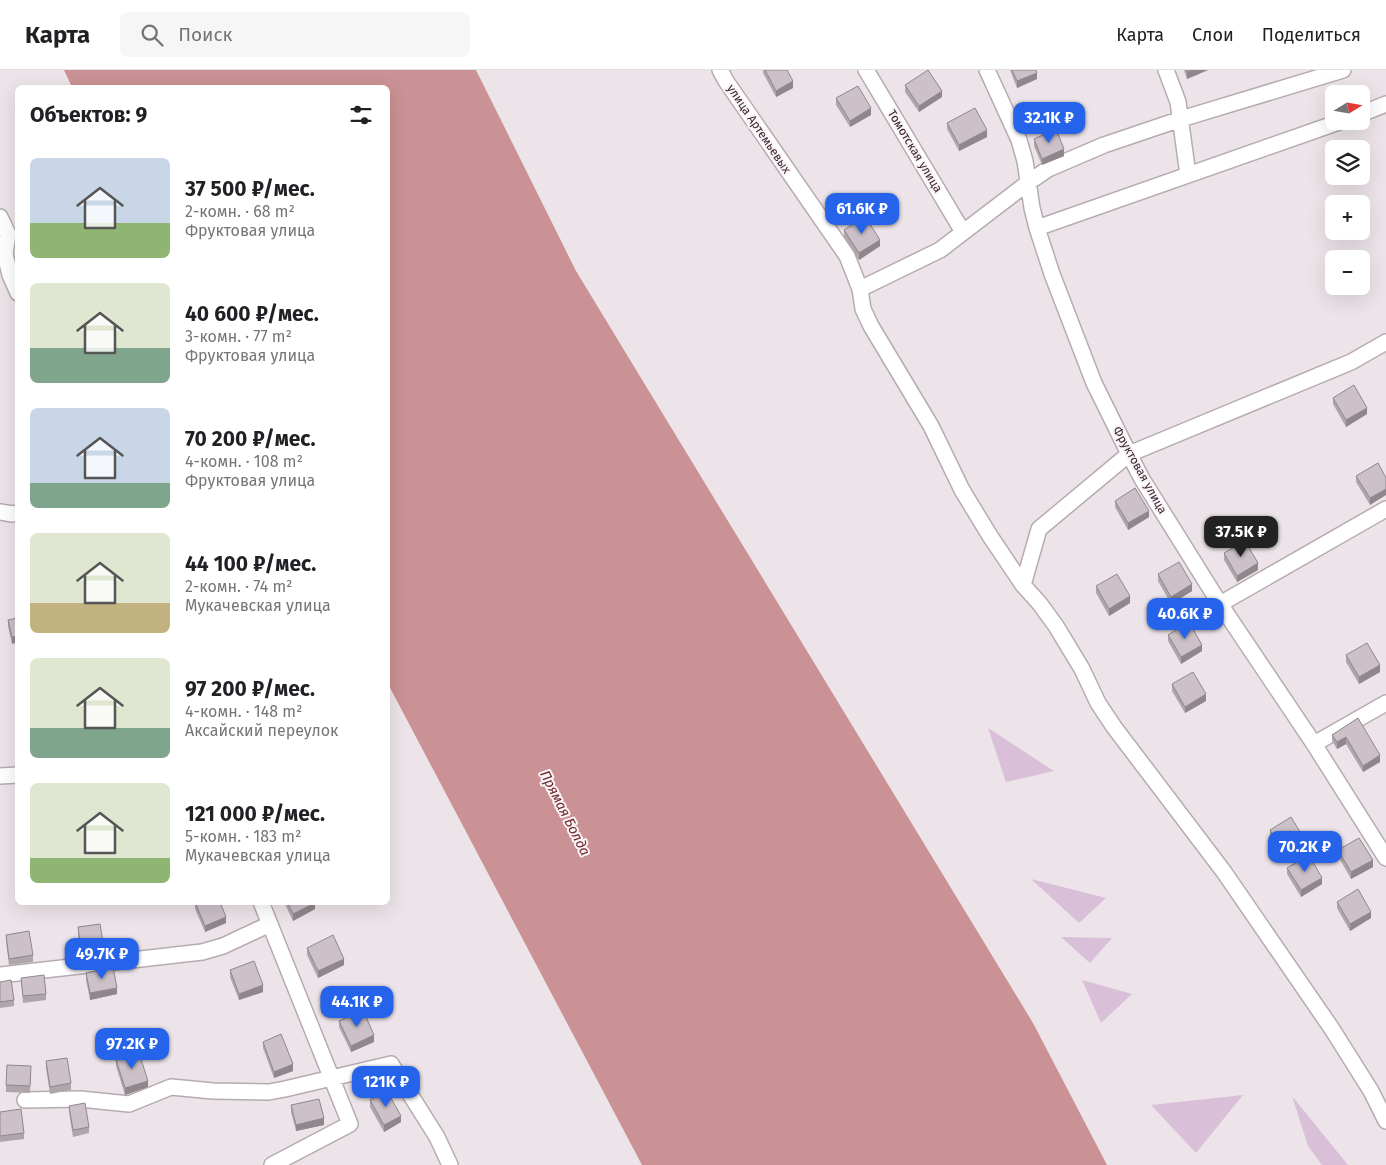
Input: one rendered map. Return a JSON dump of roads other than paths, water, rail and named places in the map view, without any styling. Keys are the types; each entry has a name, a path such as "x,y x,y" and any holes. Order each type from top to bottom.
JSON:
{"street":[{"name":"улица Артемьевых","path":"720,70 847,256 860,289 863,309 871,326 931,426 962,490 990,536 1023,585 1056,626 1082,669 1098,703 1114,727 1224,872 1332,1029 1371,1091 1386,1122"},
{"name":"Томотская улица","path":"866,70 963,232"},
{"name":"Фруктовая улица","path":"987,70 1019,140 1025,161 1037,228 1094,383 1129,454 1142,479 1220,604 1314,744 1386,858"},
{"path":"1166,70 1178,102 1188,175"},
{"path":"860,289 940,250 1048,169 1096,148 1181,119 1343,70"},
{"path":"1370,110 1386,104"},
{"path":"1037,228 1325,127"},
{"path":"0,217 8,234 2,254 15,286"},
{"path":"1023,585 1039,529 1129,454 1351,362 1386,342"},
{"path":"1220,604 1386,509"},
{"path":"0,512 15,514"},
{"path":"1314,744 1386,703"},
{"path":"0,776 15,775"},
{"path":"262,905 350,1124 272,1165"},
{"path":"0,975 202,952 223,946 270,924"},
{"path":"25,1100 80,1099 129,1104 171,1087 213,1091 269,1092 391,1064 437,1137 450,1165"}],"water":[{"name":"Прямая Болда","path":"64,70 476,70 576,271 1033,1023 1107,1165 642,1165 390,688 390,85 71,85"}]}
